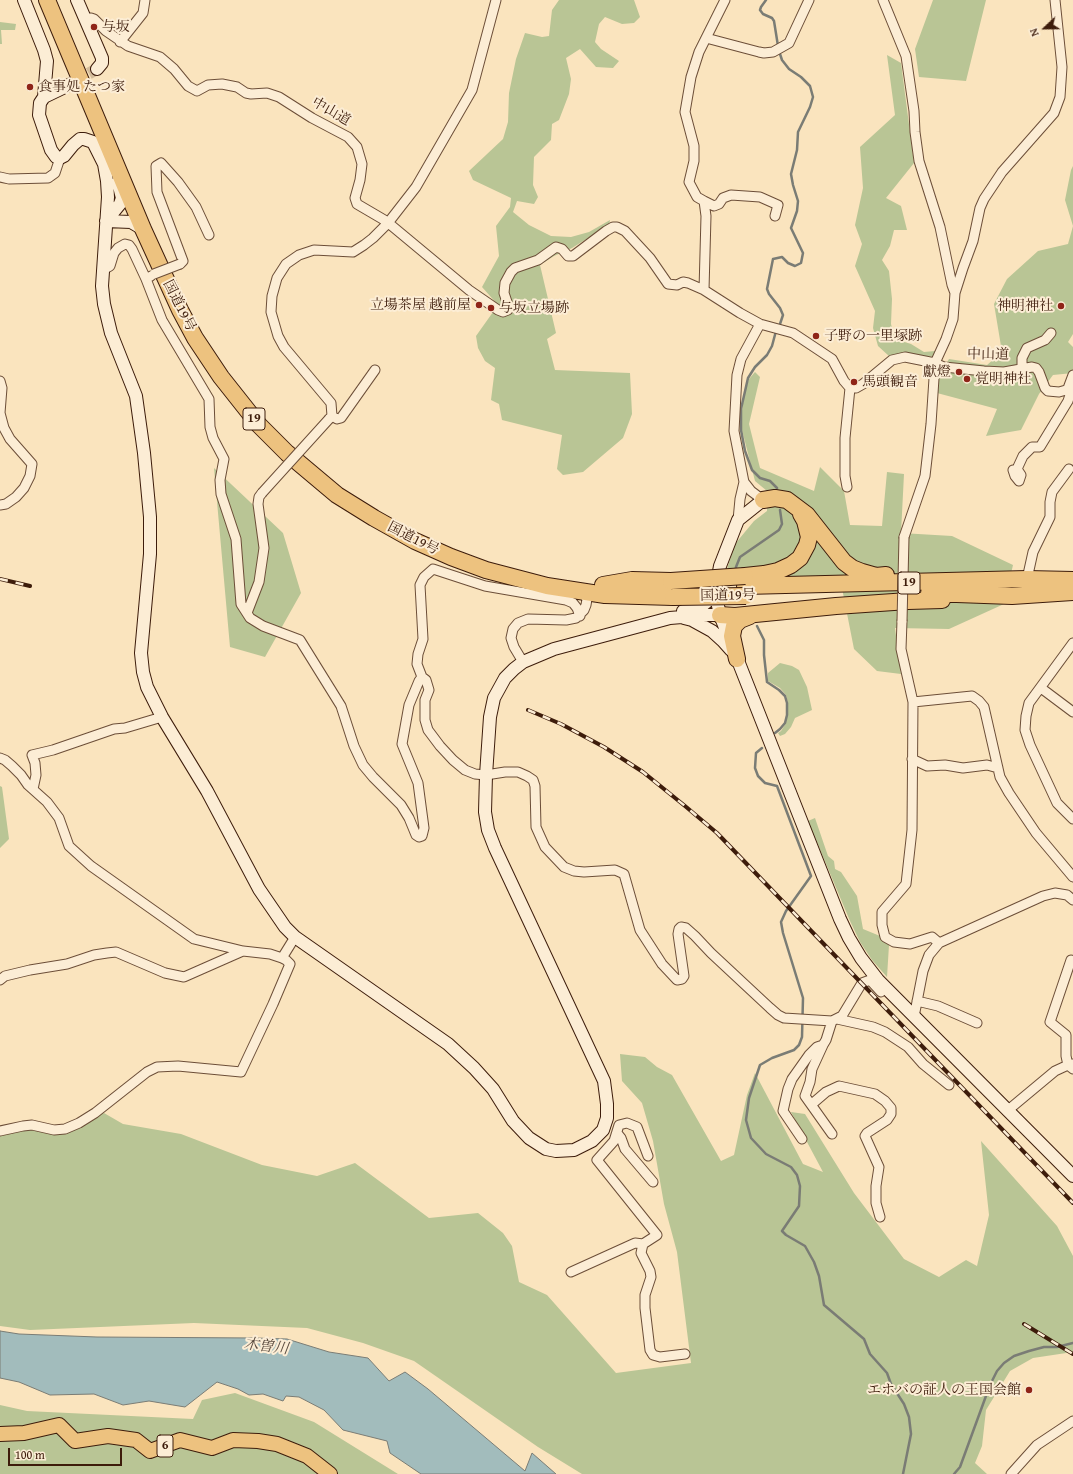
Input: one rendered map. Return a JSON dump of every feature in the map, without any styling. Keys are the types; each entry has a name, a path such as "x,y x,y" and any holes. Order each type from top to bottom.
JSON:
{"highway":[{"name":"国道19号","path":"47,0 143,229 180,310 195,338 235,396 287,453 337,494 374,518 415,541 451,558 518,579 582,592 636,596 672,588"},
{"name":"国道19号","path":"57,0 174,274 205,336 240,387 282,434 338,483 386,514 427,535 485,559 520,569 603,585 672,588 1026,579 1073,580"},
{"path":"763,500 775,498 788,500 799,509"},
{"name":"19","path":"799,509 817,526 844,562 852,568 862,572 876,576 947,574 991,580"},
{"name":"19","path":"745,586 764,574 778,571 792,565 800,558 809,537 805,521 799,509"},
{"name":"国道19号","path":"745,586 1012,596 1073,592"},
{"name":"19","path":"720,615 735,616 908,601 954,600 1012,596"},
{"path":"737,659 732,636 734,626 740,620 753,614"}],"main road":[{"name":"6","path":"0,1434 24,1433 59,1425 75,1441 108,1436 136,1440 150,1451 180,1440 212,1448 233,1440 258,1441 277,1444 307,1456 330,1474"}],"street":[{"path":"24,0 44,50 46,61 44,97 38,109 40,122 51,150 56,157 60,158"},
{"path":"77,0 102,58 102,63 97,69"},
{"path":"120,42 143,13 145,0"},
{"path":"247,613 260,582 264,548 258,504 259,497 330,418 332,408 328,398 284,347 278,336 271,312 277,278 286,264 299,255 314,250 353,252 373,238 388,223 416,187 468,99 472,90 496,0"},
{"path":"725,0 699,52 691,77 685,112 694,146 694,161 689,182 698,197 714,206 719,204 724,198 731,195 760,197 778,205 775,216"},
{"path":"706,38 764,53 774,51 789,43 809,0"},
{"path":"883,0 906,56 919,161 940,227 955,293"},
{"path":"940,944 932,937 910,944 894,942 885,937 882,925 882,912 906,884 912,830 913,702 901,649 904,537 925,476 931,424 935,363 953,319 955,293 973,241 977,219 984,199 1002,172 1054,113 1060,97 1062,67 1055,0"},
{"name":"中山道","path":"85,19 94,19 120,42 160,58 174,69 188,86 197,91 208,85 232,84 246,93 271,94 289,102 312,118 348,137 357,148 362,164 355,202 360,207 388,223 469,290 498,310 506,312 510,308 504,289 507,277 515,268 538,260 556,247 562,249 568,256 573,256 613,227 620,228 625,231 650,258 668,284 677,285 686,282 704,290"},
{"path":"44,97 71,84"},
{"path":"0,177 9,179 48,178 55,172 60,158 68,153 73,145 80,139 89,140 96,144 104,164 108,197 102,286 108,323 136,396 144,453 150,517 150,554 141,653 143,672 147,686 162,717 206,791 259,889 275,914 295,938 448,1044 474,1068 492,1089 514,1121 529,1138 546,1149 556,1151 574,1150 592,1141 602,1130 607,1118 608,1104 604,1081 488,830 485,812 486,775 490,717 494,698 505,678 514,669 523,662 554,649 676,617 720,615"},
{"path":"150,277 180,264 183,261 157,192 156,166 161,163 178,182 196,207 209,235"},
{"path":"106,221 120,204 122,198 116,175 118,167"},
{"path":"704,201 706,216 704,290 760,324 793,333 826,354 832,360 844,382 850,388 846,438 847,487"},
{"path":"106,221 131,222 143,229"},
{"path":"103,270 110,266 114,252 118,248 125,244 129,245 150,277 162,320 209,399 210,427 213,438 224,459 220,480 221,494 236,539 241,604 250,618 263,626 300,640 341,706 354,746 363,765 401,805 409,818 415,833 419,837 423,834 424,825 418,783 402,744 409,705 422,677"},
{"path":"760,324 741,359 737,375 734,431 744,482 740,499 738,520 722,561 716,587 720,615 840,919 861,958 885,988 1073,1176"},
{"path":"1022,368 1022,358 1027,348 1045,340 1051,333"},
{"name":"中山道","path":"850,388 856,388 863,384 886,364 898,358 911,358 935,363 944,367 984,371 1004,372 1029,366 1036,368 1045,388 1048,391 1059,392 1071,389"},
{"path":"330,418 341,418 375,370"},
{"path":"1013,470 1019,481 1022,475 1017,469 1023,456 1032,447 1040,447 1068,401 1073,374"},
{"path":"0,382 2,388 0,414 4,428 10,439 32,464 30,476 24,488 16,497 6,504 0,505"},
{"path":"1026,579 1033,552 1050,517 1052,492 1069,469"},
{"path":"738,520 763,500 751,491 744,482"},
{"path":"676,617 676,612 702,606 708,601 714,571 722,561"},
{"path":"580,616 578,608 573,603 566,600 485,586 433,569 424,577 420,585 422,639 418,654 418,664 422,677 426,680 429,690 425,700 424,712 428,730 453,760 465,770 475,774 486,775 505,772 518,772 533,780 535,786 537,833 545,847 564,867 574,871 584,872 615,870 624,874 640,930 662,964 677,980 682,979 684,976 678,934 679,929 682,927 686,928 695,936 711,953 778,1015 790,1020 834,1020 873,1027 885,1032 908,1047 923,1064 949,1085"},
{"path":"523,662 514,647 512,638 513,629 518,623 528,619 571,620 580,616 584,610 587,599 582,592"},
{"path":"676,617 692,620 712,631 727,645 737,659"},
{"path":"1073,643 1029,703 1025,730 1030,745 1057,803 1073,819"},
{"path":"1041,688 1073,712"},
{"path":"913,702 972,696 979,701 984,707 1000,777 1036,833 1073,877"},
{"path":"33,789 36,775 35,763 32,755 53,750 114,729 125,728 162,717"},
{"path":"0,758 12,766 33,789 48,802 59,818 69,846 91,866 194,939 243,951 270,954 282,958 290,964 242,1072 178,1066 157,1067 147,1072 95,1113 79,1123 65,1129 54,1130 23,1126 0,1132"},
{"path":"912,759 927,766 945,765 963,768 987,765 998,768"},
{"path":"914,1017 923,971 929,955 940,944 1044,896 1056,893 1067,895 1073,900"},
{"path":"282,958 295,938"},
{"path":"0,980 5,976 67,964 94,955 112,952 116,952 165,973 184,977 243,951"},
{"path":"1007,1111 1055,1071 1071,1066 1066,1056 1066,1035 1050,1022 1072,960"},
{"path":"832,1134 805,1096 810,1082 812,1068 834,1020 842,1016 862,983 870,980 881,992 885,988"},
{"path":"917,1001 938,1006 977,1023"},
{"path":"802,1139 783,1111 792,1079 808,1055 817,1047 823,1045"},
{"path":"812,1104 826,1092 839,1086 875,1094 885,1101 891,1108 891,1114 887,1120 867,1132 865,1136 879,1168 876,1186 876,1203 880,1217"},
{"path":"607,1118 618,1129 625,1149 653,1182"},
{"path":"571,1272 635,1243 643,1244 658,1235 597,1160 614,1141 618,1129 628,1123 637,1127 648,1156"},
{"path":"643,1244 641,1253 650,1271 651,1277 645,1295 650,1350 653,1355 660,1357 685,1354"},
{"path":"1011,1474 1037,1445 1073,1421"}],"green space":[{"path":"559,0 634,0 640,17 634,23 622,24 605,17 599,24 595,42 601,49 619,61 613,68 596,67 580,49 566,58 571,79 569,94 559,120 552,124 551,140 534,157 533,185 538,197 534,204 517,201 513,212 529,225 551,236 571,237 589,232 610,220 609,225 572,248 554,256 540,265 556,333 547,339 555,370 630,373 632,414 623,438 583,472 563,475 557,469 562,435 502,420 499,404 491,400 495,368 485,361 478,348 476,336 498,305 482,287 499,256 496,226 510,207 511,198 473,180 469,171 503,139 508,122 509,93 516,59 525,33 542,37 549,36 552,10"},
{"path":"933,0 986,0 966,81 919,77 915,49"},
{"path":"0,22 16,24 15,30 1,30 2,44 0,44"},
{"path":"887,55 901,63 914,163 886,198 901,206 907,230 894,230 890,246 882,260 889,271 892,299 891,324 895,339 911,344 924,352 935,351 935,357 914,355 890,357 878,346 873,328 875,311 855,266 862,244 855,225 863,188 860,147 895,115"},
{"path":"1073,166 1073,226 1065,200"},
{"path":"1073,226 1073,334 1068,342 1073,347 1073,373 1053,375 1039,394 1021,430 986,436 997,409 937,393 939,373 942,371 949,359 987,365 1002,352 994,304 1007,279 1038,251 1068,244"},
{"path":"755,372 760,377 749,424 760,468 814,491 820,467 844,491 850,525 882,526 887,472 904,474 901,533 952,536 1013,565 1004,604 949,629 895,628 901,674 877,671 854,649 840,578 776,579 773,567 727,569 735,544 754,521 767,511 767,491 755,481 742,430 742,410 745,391 749,379"},
{"path":"214,468 283,533 301,593 265,657 230,647"},
{"path":"780,663 792,666 799,670 807,687 812,710 795,718 791,727 785,734 780,736 778,733 786,723 788,703 786,695 780,688 768,681 768,673"},
{"path":"0,786 2,787 9,839 0,848"},
{"path":"815,818 828,856 834,861 835,869 841,872 857,896 863,929 880,936 889,945 887,977 872,960 860,942 850,921 808,821"},
{"path":"620,1054 645,1057 657,1067 672,1075 721,1161 734,1155 747,1095 755,1073 803,1164 823,1172 791,1112 805,1114 854,1193 904,1259 939,1277 966,1260 977,1266 989,1215 981,1141 1057,1226 1073,1256 1073,1352 1033,1358 1010,1371 986,1410 982,1446 975,1463 987,1474 582,1474 538,1447 414,1361 363,1343 307,1328 194,1323 30,1330 0,1326 0,1136 26,1129 59,1135 104,1113 123,1124 181,1134 262,1165 317,1176 355,1163 429,1218 478,1213 503,1233 512,1246 519,1282 547,1295 616,1373 691,1363 677,1252 664,1204 653,1141 642,1103 622,1081"},
{"path":"235,1393 314,1422 398,1474 0,1474 0,1405 27,1411 193,1419 202,1400"}],"water":[{"name":"木曽川","path":"0,1331 19,1334 97,1337 287,1339 329,1352 368,1358 389,1381 405,1372 428,1389 525,1471 532,1453 556,1474 421,1474 390,1453 387,1441 343,1430 324,1410 299,1397 286,1396 283,1401 263,1394 249,1395 238,1389 217,1382 185,1407 149,1401 123,1405 94,1394 50,1395 19,1382 0,1378"}],"waterway":[{"path":"766,0 760,10 763,14 772,18 774,21 778,46"},
{"path":"779,51 782,60 789,69 801,77 810,86 813,97 798,132 797,150 791,174 798,201 797,211 791,228 803,253 801,263 795,266 788,263 782,257 773,259 767,289 783,315 779,327"},
{"path":"776,331 772,346 767,355 755,367 748,378 741,409 741,430 745,451 752,470 760,478 770,481 777,488"},
{"path":"735,572 740,557 779,530 782,524 780,510"},
{"path":"757,626 764,640 767,682 785,696 787,703 785,723 775,733"},
{"path":"762,748 756,753 755,768 758,776 765,783 777,786 811,876 786,911 781,922 803,998 802,1037 799,1045 794,1050 772,1058 760,1065 749,1098 746,1120 751,1138 766,1154 791,1167 797,1175 800,1186 799,1206 782,1231 805,1246 814,1262 819,1276 824,1305 864,1339 870,1354 887,1373 891,1384 904,1404 909,1417 911,1434 903,1474"},
{"path":"954,1474 960,1467 990,1385 997,1371 1004,1363 1014,1356 1029,1351 1044,1347 1057,1347 1073,1343"}],"tunnel":[{"path":"73,82 97,69"}],"railway":[{"path":"0,579 30,586"},
{"path":"528,710 561,724 604,747 643,772 717,833 1073,1203"},
{"path":"1024,1324 1073,1354"}],"place":[{"name":"与坂","path":"94,27"},
{"name":"食事処 たつ家","path":"30,87"},
{"name":"立場茶屋 越前屋","path":"479,305"},
{"name":"神明神社","path":"1061,306"},
{"name":"与坂立場跡","path":"491,308"},
{"name":"子野の一里塚跡","path":"816,336"},
{"name":"獻燈","path":"959,372"},
{"name":"覚明神社","path":"967,379"},
{"name":"馬頭観音","path":"854,382"},
{"name":"エホバの証人の王国会館","path":"1029,1390"}]}
